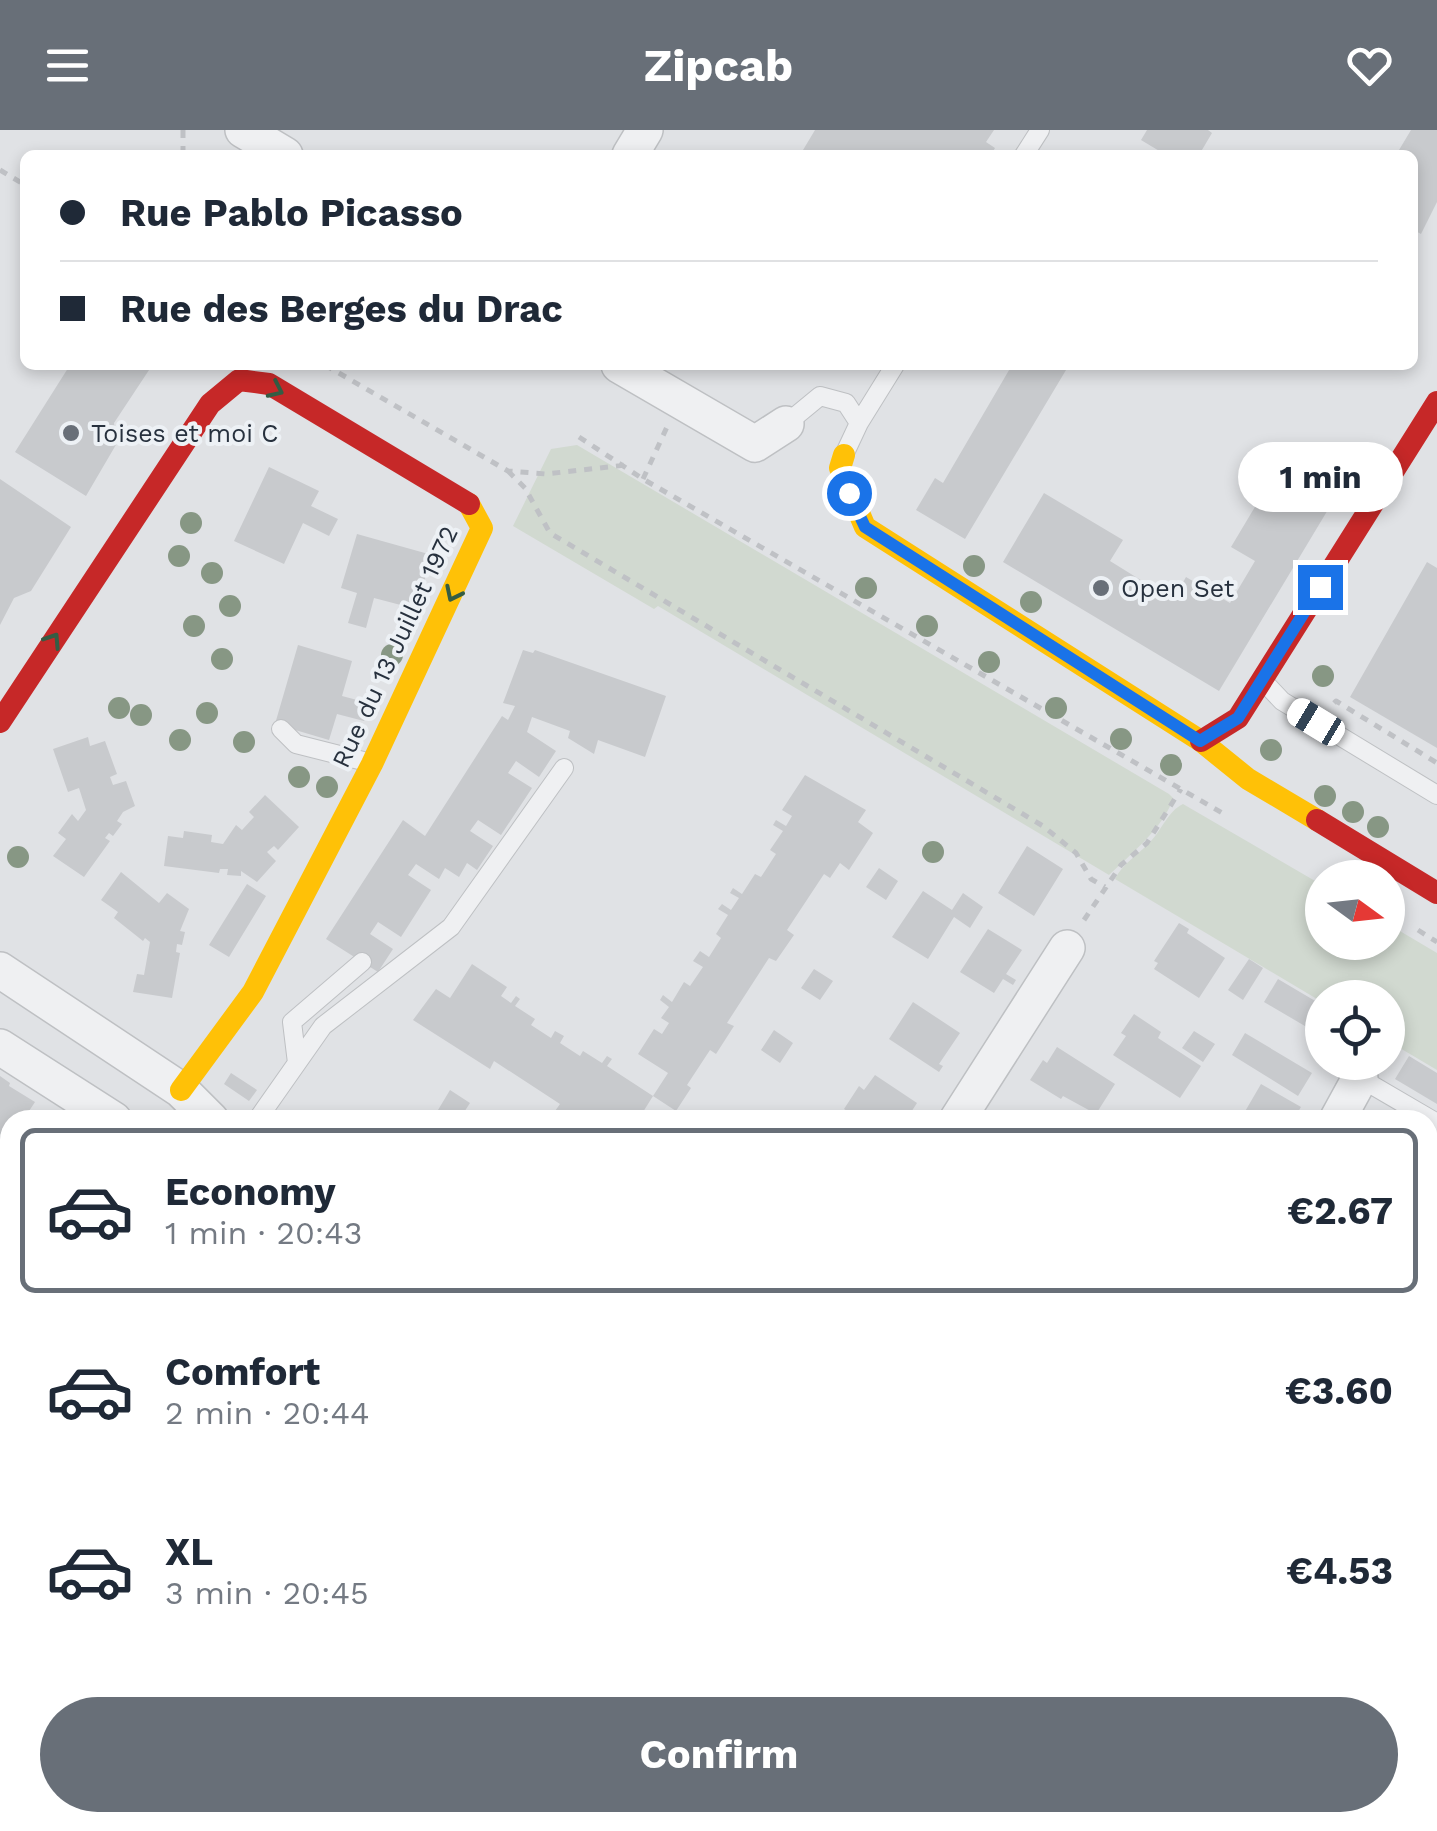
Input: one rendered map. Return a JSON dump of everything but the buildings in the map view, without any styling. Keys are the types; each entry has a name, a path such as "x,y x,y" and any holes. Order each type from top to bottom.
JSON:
{"street":[{"path":"243,130 277,150"},
{"path":"626,370 755,444 786,424"},
{"name":"Rue du 13 Juillet 1972","path":"0,722 210,404 238,380 268,384 466,500 482,528 372,764 252,992 181,1090"},
{"path":"1200,741 1238,718 1437,402"},
{"path":"844,455 840,468 865,527 1200,741 1248,779 1437,892"},
{"path":"962,1110 1067,948"},
{"path":"0,970 181,1090 202,1110"},
{"path":"0,1046 94,1110"},
{"path":"1342,1110 1359,1080"}],"lane":[{"path":"844,455 892,370"},
{"path":"786,424 820,396 846,403 860,423"},
{"path":"1262,680 1282,701 1437,796"},
{"path":"281,729 296,744 372,764"},
{"path":"264,1110 323,1026 452,927 564,768"},
{"path":"297,1063 292,1022 362,962"},
{"path":"1363,1080 1415,1110"}],"path":[{"path":"334,370 508,472 526,488 550,533 1044,826 1076,853 1091,879 1105,887"},
{"path":"643,479 679,402"},
{"path":"579,437 643,479 1231,818"},
{"path":"508,472 546,474 626,465"},
{"path":"1067,948 1105,887 1147,843 1182,789 1200,741"}],"shaded area":[{"path":"577,445 1169,794 1173,798 1163,819 1109,875 658,606 654,609 513,526 551,449"},
{"path":"1183,804 1305,875 1305,960 1405,960 1405,934 1437,953 1437,1070 1405,1051 1405,980 1305,980 1305,992 1115,879"}],"traffic: slow":[{"path":"844,455 840,468 865,527 1201,741 1248,779 1317,820"},
{"path":"181,1090 253,992 372,764 482,528 469,504"}],"traffic: jam":[{"path":"0,722 210,404 239,380 269,384 469,504"},
{"path":"1201,741 1238,718 1437,402"},
{"path":"1317,820 1437,893"}],"place":[{"name":"Toises et moi C","path":"71,433"},
{"name":"Open Set","path":"1101,588"}],"route":[{"path":"849,493 865,527 1200,741 1238,718 1320,587"}]}
